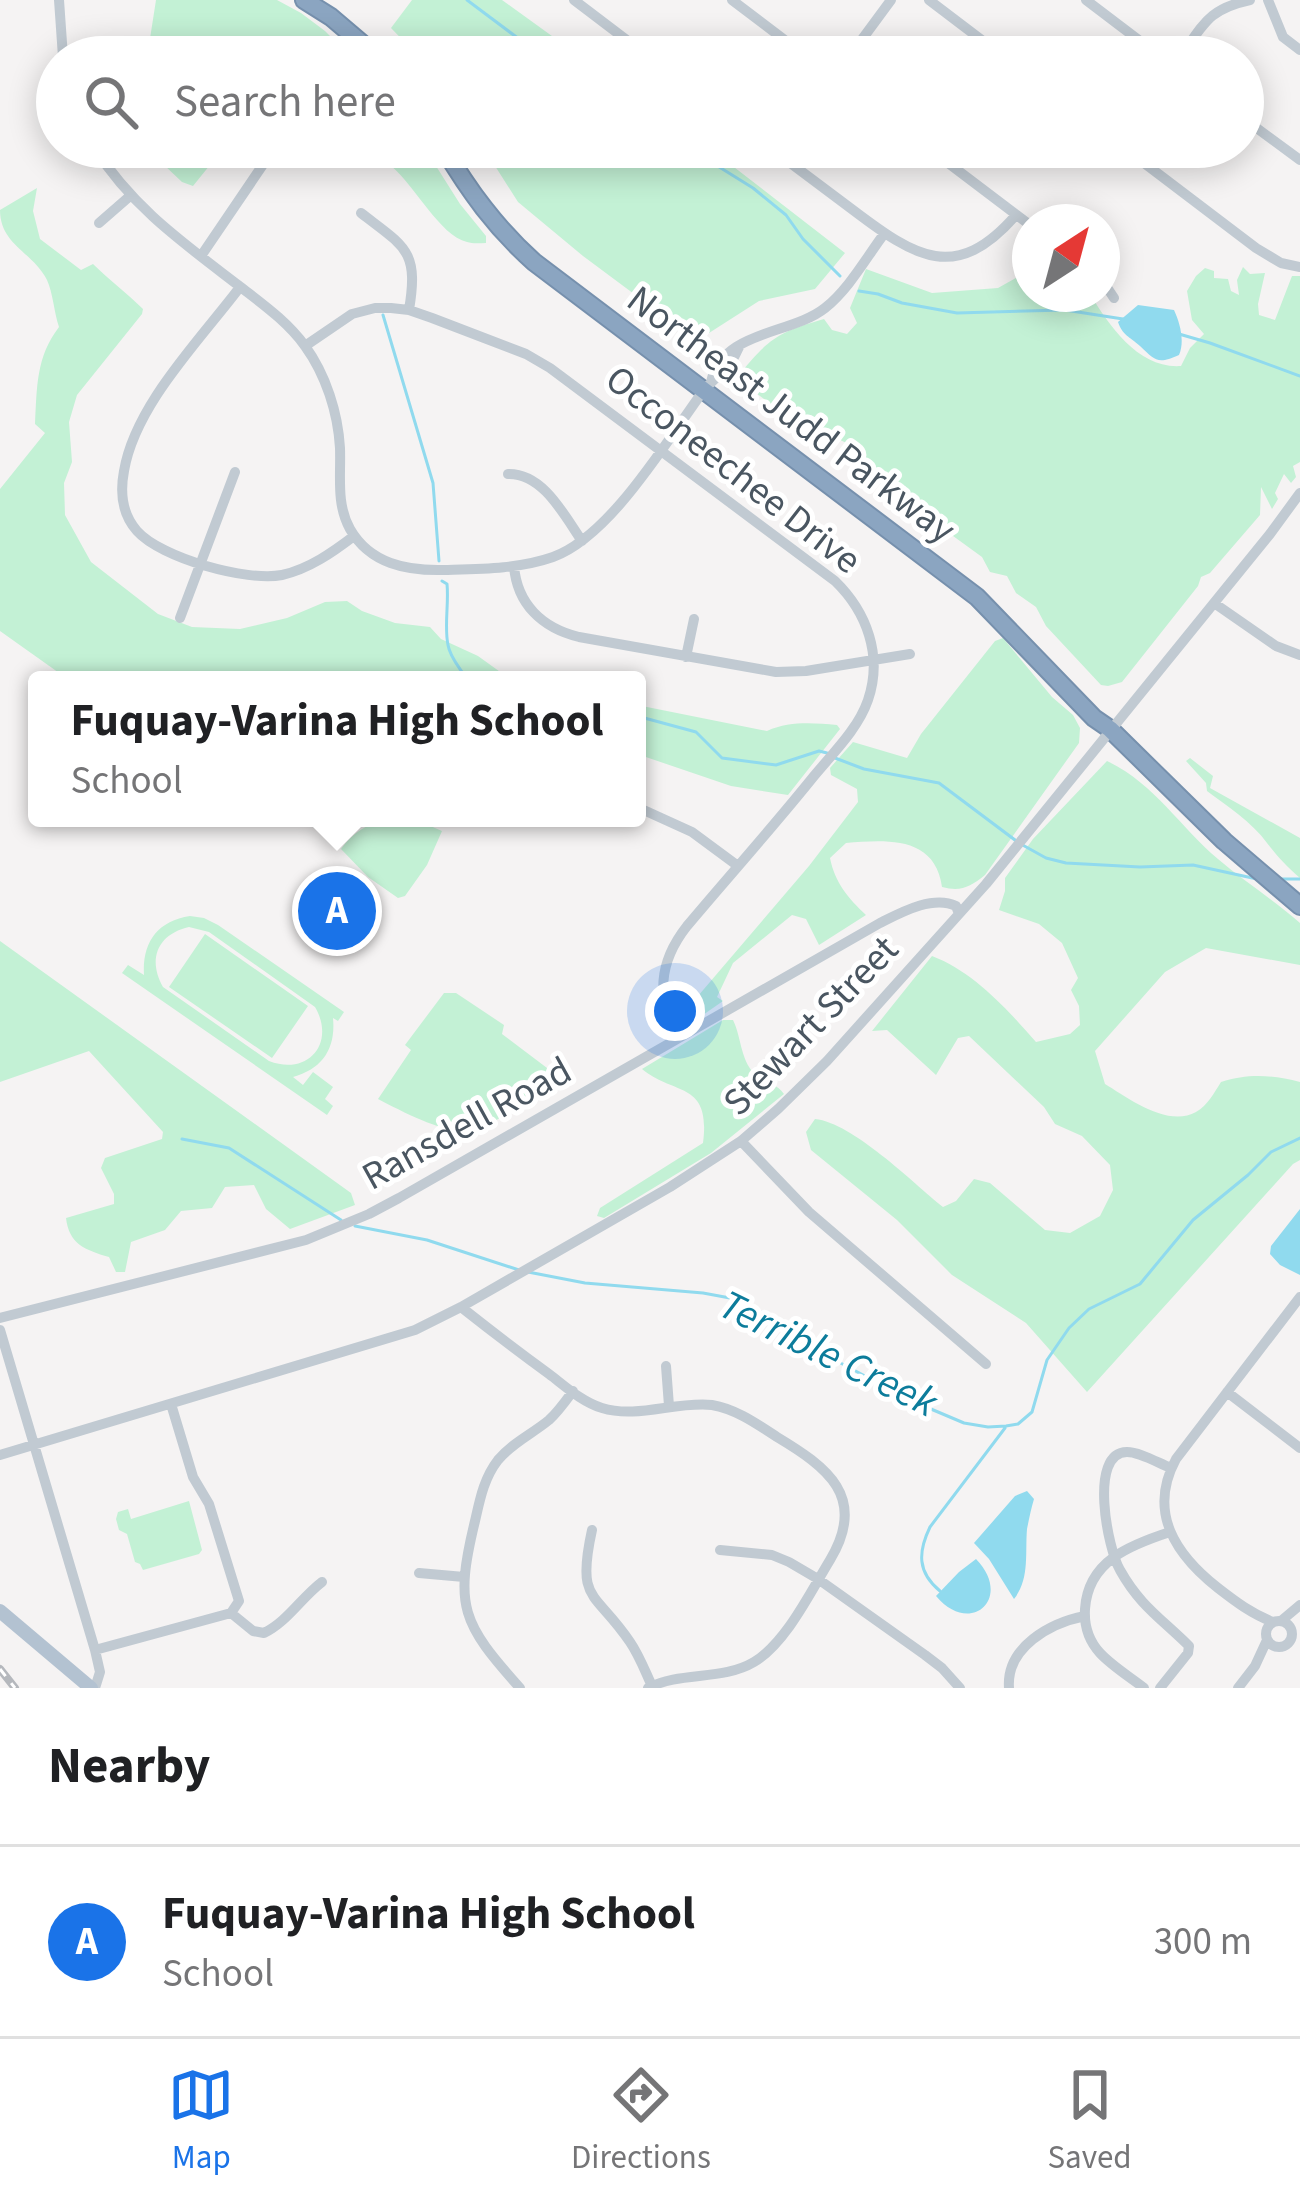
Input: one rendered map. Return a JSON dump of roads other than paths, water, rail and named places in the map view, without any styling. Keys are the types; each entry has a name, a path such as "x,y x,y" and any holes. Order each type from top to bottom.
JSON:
{"highway":[{"path":"304,0 353,36"},
{"path":"327,0 371,36"},
{"name":"Northeast Judd Parkway","path":"456,168 478,204 516,246 971,580 1019,625 1110,729 1224,841 1300,906"},
{"name":"Northeast Judd Parkway","path":"468,168 521,238 708,387"}],"main road":[{"path":"0,1611 93,1688"}],"street":[{"path":"59,0 62,36"},
{"path":"574,0 622,36"},
{"path":"732,0 779,36"},
{"path":"864,36 891,0"},
{"path":"929,0 976,36"},
{"path":"1086,0 1133,36"},
{"path":"1195,36 1211,14 1250,0"},
{"path":"1268,0 1283,37 1300,50"},
{"path":"1264,133 1300,160"},
{"path":"109,168 155,221 271,311 305,346 323,376 334,411 341,505 354,536 374,556 410,569 514,566 551,557 582,541 616,509 708,387 722,376 739,347 828,306 884,234"},
{"path":"201,256 261,168"},
{"path":"797,168 917,253 952,257 985,245 1012,219"},
{"path":"954,168 1012,212"},
{"path":"1151,168 1256,248 1281,263 1300,267"},
{"path":"99,224 130,196"},
{"path":"361,213 401,244 409,257 414,281 410,310"},
{"path":"240,287 148,406 135,434 124,467 123,502 135,529 150,542 240,575 279,575 317,561 354,536"},
{"name":"Occoneechee Drive","path":"305,346 352,314 375,308 410,310 539,360 855,603 867,626 870,693 855,726 681,934 667,960 662,994 679,1039"},
{"path":"180,618 235,472"},
{"path":"508,474 523,475 535,483 582,541"},
{"name":"Stewart Street","path":"0,1455 400,1336 461,1307 741,1141 827,1061 959,914 1300,493"},
{"path":"514,566 527,606 556,630 579,638 791,672 910,654"},
{"path":"1214,603 1261,637 1300,655"},
{"path":"686,657 694,619"},
{"path":"646,811 692,832 738,866"},
{"name":"Ransdell Road","path":"0,1318 328,1232 386,1205 880,923 931,905 959,914"},
{"path":"741,1141 820,1222 986,1364"},
{"path":"1283,1637 1189,1564 1170,1532 1165,1502 1171,1468 1181,1450 1300,1297"},
{"path":"461,1307 572,1391 604,1409 708,1405 730,1410 805,1454 829,1474 841,1495 844,1521 836,1550 781,1638 752,1663 650,1687 628,1639 589,1589 585,1567 592,1530"},
{"path":"0,1330 95,1650 100,1672 93,1688"},
{"path":"666,1366 669,1406"},
{"path":"520,1688 476,1634 466,1609 464,1577 481,1492 490,1472 506,1452 554,1415 572,1391"},
{"path":"1227,1392 1300,1448"},
{"path":"95,1650 231,1613 239,1600 171,1404"},
{"path":"1160,1688 1189,1646 1144,1606 1113,1556 1105,1495 1112,1459 1126,1452 1171,1468"},
{"path":"1144,1688 1128,1683 1088,1634 1087,1592 1113,1556 1170,1532"},
{"path":"720,1550 772,1555 818,1579 942,1668 960,1688"},
{"path":"418,1574 464,1577"},
{"path":"231,1613 264,1634 322,1582"},
{"path":"1238,1688 1283,1637 1300,1608"},
{"path":"1009,1688 1010,1670 1032,1639 1085,1616"}],"water":[{"path":"1138,305 1174,310 1181,332 1179,355 1157,360 1124,333 1118,322"},
{"path":"1300,1209 1300,1275 1270,1254 1271,1246"},
{"path":"1027,1491 1034,1499 1025,1574 1014,1599 974,1543 1015,1496"},
{"path":"976,1559 987,1573 989,1599 974,1613 949,1608 936,1596"}],"waterway":[{"path":"467,0 515,36"},
{"path":"721,168 786,215 840,276"},
{"path":"859,291 957,313 1065,310 1123,319"},
{"path":"383,315 433,483 439,561"},
{"path":"1179,334 1300,376"},
{"path":"442,581 447,584 449,650 461,671"},
{"path":"646,718 696,732 722,758 776,765 819,751 827,753"},
{"path":"835,758 864,769 939,783 1046,858 1140,867 1193,865 1257,879"},
{"path":"1279,879 1300,879"},
{"name":"Terrible Creek","path":"528,1272 585,1283 730,1298 912,1401 964,1423 1018,1424 1032,1412 1047,1360 1069,1328 1089,1309 1140,1284 1193,1220 1271,1152 1300,1138"},
{"name":"Terrible Creek","path":"182,1139 229,1148 341,1220"},
{"name":"Terrible Creek","path":"355,1226 427,1240 519,1270"},
{"path":"940,1591 924,1569 926,1536 1005,1428"}],"railway":[{"path":"0,1669 15,1688"}],"place":[{"name":"Fuquay-Varina High School","path":"337,911"}]}
